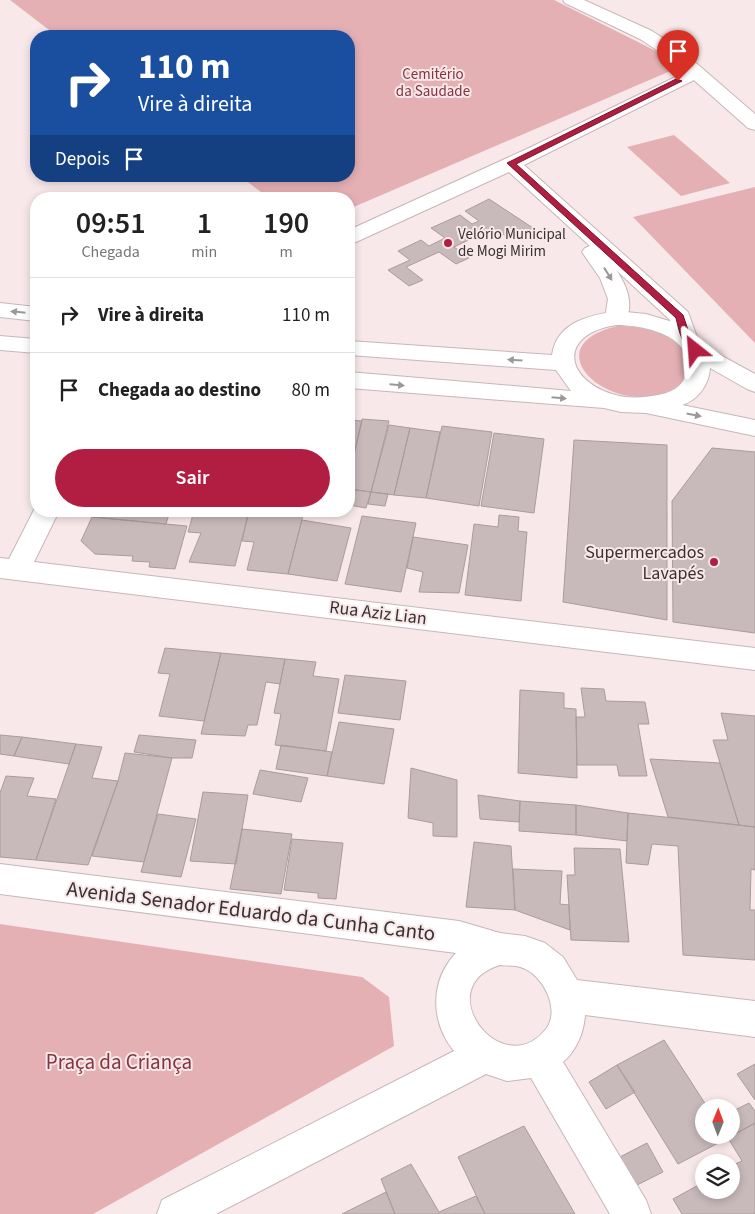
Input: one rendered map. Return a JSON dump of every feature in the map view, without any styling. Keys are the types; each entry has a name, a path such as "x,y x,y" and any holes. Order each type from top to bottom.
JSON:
{"street":[{"path":"571,0 646,35 674,54 755,124"},
{"path":"592,0 618,21"},
{"path":"355,235 503,167 696,72"},
{"path":"503,167 594,254 611,278 619,299 616,318"},
{"path":"503,167 680,317 700,365 698,380 687,393 669,402 646,406"},
{"path":"0,310 30,313"},
{"path":"614,402 595,396 580,386 569,375 563,363 563,350 569,337 581,328 589,324 616,318 637,318 676,332 691,345 755,384"},
{"path":"0,343 30,346"},
{"path":"355,348 563,363"},
{"path":"355,380 614,402 646,406 755,428"},
{"path":"9,569 42,517"},
{"name":"Rua Aziz Lian","path":"9,569 755,659"},
{"name":"Avenida Senador Eduardo da Cunha Canto","path":"0,879 459,937 500,949"},
{"path":"500,949 519,950 539,959 550,967 558,977 566,996 568,1014 563,1033 555,1046 539,1057 520,1063 504,1062 484,1055 467,1041 455,1020 452,994 459,975 471,961 482,954 500,949"},
{"path":"566,996 755,1019"},
{"path":"176,1214 484,1055"},
{"path":"539,1057 632,1214"}],"green space":[{"name":"Cemitério da Saudade","path":"10,0 554,0 662,54 675,69 355,206 355,192 261,192 248,182 355,182 355,30 49,30"},
{"path":"674,135 730,183 681,196 627,147"},
{"path":"755,187 755,343 633,217"},
{"path":"618,326 647,329 668,336 676,341 688,356 687,379 663,393 638,397 614,392 594,381 582,367 580,351 591,337"},
{"name":"Praça da Criança","path":"0,924 362,977 389,997 394,1046 93,1214 0,1214"}],"building":[{"name":"Velório Municipal de Mogi Mirim","path":"489,199 533,228 510,239 494,228 454,247 469,258 456,264 439,252 406,267 423,280 409,286 388,270 410,260 398,251 421,240 429,246 445,238 431,228 460,215 472,224 479,221 465,211"},
{"path":"362,419 389,421 371,492 355,490 355,450"},
{"path":"355,420 362,421 355,451"},
{"path":"389,425 410,428 394,495 371,492"},
{"path":"442,426 492,432 479,506 426,498"},
{"path":"410,428 440,432 426,498 394,495"},
{"path":"494,433 544,439 534,513 481,506"},
{"path":"574,440 667,445 667,620 563,602"},
{"name":"Supermercados Lavapés","path":"712,448 755,452 755,633 673,622 672,501"},
{"path":"355,490 371,492 366,508 355,506"},
{"path":"371,492 388,494 385,506 368,504"},
{"path":"499,515 519,517 518,531 527,532 521,601 465,595 474,524 498,527"},
{"path":"362,516 416,523 401,592 345,584"},
{"path":"92,517 168,517 166,524"},
{"path":"92,517 187,526 175,569 149,567 150,562 132,561 133,556 95,554 81,541"},
{"path":"192,517 247,517 235,566 189,562 201,533 188,532"},
{"path":"248,517 302,517 288,574 247,570 254,542 242,541"},
{"path":"302,520 351,528 337,581 288,574"},
{"path":"413,537 468,545 459,593 419,592 423,572 407,568"},
{"path":"165,648 221,653 204,721 159,716 170,674 158,673"},
{"path":"221,653 285,659 280,684 266,682 257,725 248,725 245,736 201,734"},
{"path":"285,659 316,662 313,676 339,679 326,751 275,745 281,714 274,713"},
{"path":"345,675 406,681 400,720 338,713"},
{"path":"581,688 604,689 606,701 645,702 649,724 638,724 647,776 619,776 617,765 577,765 576,717 585,717"},
{"path":"520,690 564,693 564,708 576,709 577,778 518,773"},
{"path":"721,713 755,716 755,827 739,825 713,740 728,740"},
{"path":"339,722 394,729 384,784 327,776"},
{"path":"0,735 22,737 14,756 0,754"},
{"path":"139,735 196,740 192,758 172,758 134,752"},
{"path":"22,737 76,744 69,764 14,756"},
{"path":"76,744 102,747 92,778 118,781 88,865 36,860"},
{"path":"281,745 332,752 327,776 276,769"},
{"path":"125,753 172,758 144,862 92,856 118,781"},
{"path":"650,759 720,763 739,825 668,817"},
{"path":"411,768 457,780 457,837 433,836 433,823 408,818"},
{"path":"260,770 308,778 301,802 253,794"},
{"path":"6,776 34,778 27,796 56,799 36,860 0,857 0,793"},
{"path":"203,792 248,795 236,864 190,861"},
{"path":"478,795 520,801 519,822 480,819"},
{"path":"520,801 576,805 576,835 519,831"},
{"path":"576,805 628,813 627,841 576,835"},
{"path":"628,813 755,827 755,870 751,869 750,910 755,910 755,960 683,955 678,846 652,844 648,865 626,863"},
{"path":"158,814 196,819 181,877 141,872"},
{"path":"242,829 292,834 281,894 230,889"},
{"path":"292,839 343,843 336,899 318,898 318,893 284,890"},
{"path":"474,842 511,846 515,910 466,907"},
{"path":"574,848 620,849 629,942 571,940 567,875 575,875"},
{"path":"513,869 562,871 560,904 569,905 570,930 515,910"},
{"path":"664,1040 702,1099 695,1099 695,1144 716,1144 678,1164 617,1065"},
{"path":"755,1064 755,1100 737,1074"},
{"path":"617,1065 635,1092 606,1109 589,1082"},
{"path":"749,1103 755,1111 755,1123 740,1131 740,1108"},
{"path":"755,1123 755,1214 682,1214 673,1199 695,1187 695,1199 740,1199 740,1162 742,1161 740,1154 738,1154 732,1144 740,1144 740,1131"},
{"path":"524,1126 575,1214 485,1214 458,1157"},
{"path":"647,1143 663,1172 631,1188 616,1159"},
{"path":"411,1164 439,1212 476,1196 485,1214 395,1214 381,1179"},
{"path":"386,1192 395,1214 342,1214"}],"place":[{"name":"Velório Municipal de Mogi Mirim","path":"448,243"},
{"name":"Supermercados Lavapés","path":"714,562"}],"route":[{"path":"678,81 511,163 680,317 687,340 695,350"}]}
